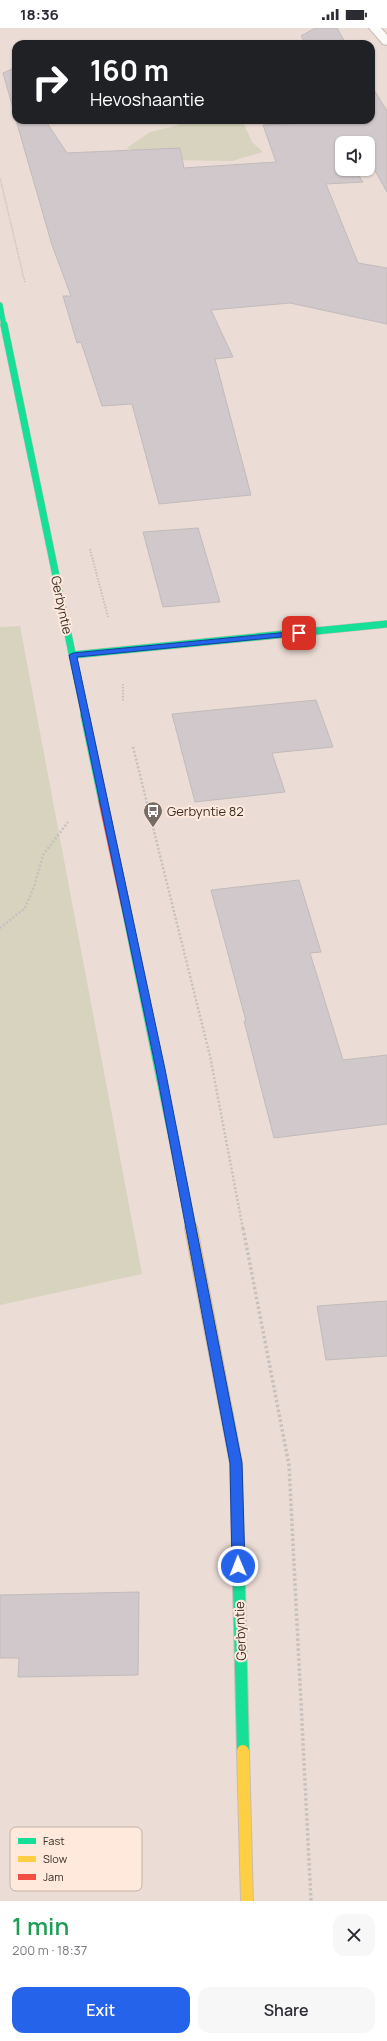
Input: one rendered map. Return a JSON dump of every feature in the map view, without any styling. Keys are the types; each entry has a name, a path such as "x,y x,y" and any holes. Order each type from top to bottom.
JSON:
{"main road":[{"name":"Gerbyntie","path":"0,305 160,1069 236,1463 247,1901"},
{"path":"73,655 387,624"}],"street":[{"path":"375,28 387,42"}],"path":[{"path":"0,928 25,908 34,887 43,855 74,816 105,806"}],"shaded area":[{"path":"244,124 252,142 263,152 232,161 158,160 127,148 150,132 179,125"},
{"path":"20,626 142,1274 0,1305 0,627"}],"building":[{"path":"315,28 337,28 344,40 304,40 301,36"},
{"path":"12,69 12,105 3,73"},
{"path":"375,92 387,111 387,192 375,171 375,136 335,136 335,176 359,176 363,182 326,184 358,263 387,268 387,324 290,303 211,310 233,357 215,359 251,495 159,504 132,404 102,406 81,342 77,343 63,296 71,296 52,245 17,124 48,124 67,153 180,148 184,168 276,162 263,125 375,124"},
{"path":"198,528 220,602 163,607 143,532"},
{"path":"316,700 333,747 272,753 285,792 195,802 172,714"},
{"path":"299,880 321,952 310,953 343,1060 387,1055 387,1124 274,1138 244,1021 246,1021 211,890"},
{"path":"387,1301 387,1356 326,1360 317,1306"},
{"path":"139,1592 138,1675 18,1677 19,1658 0,1658 0,1595"}],"traffic: fast":[{"path":"0,305 103,801"},
{"path":"73,655 387,624"},
{"path":"125,903 177,1157"},
{"path":"226,1410 236,1463 243,1751"}],"traffic: slow":[{"path":"177,1157 226,1410"},
{"path":"243,1751 247,1901"}],"traffic: jam":[{"path":"103,801 125,903"}],"place":[{"name":"Gerbyntie 82","path":"153,828"}],"route":[{"path":"238,1566 236,1463 160,1069 73,655 299,633"}]}
